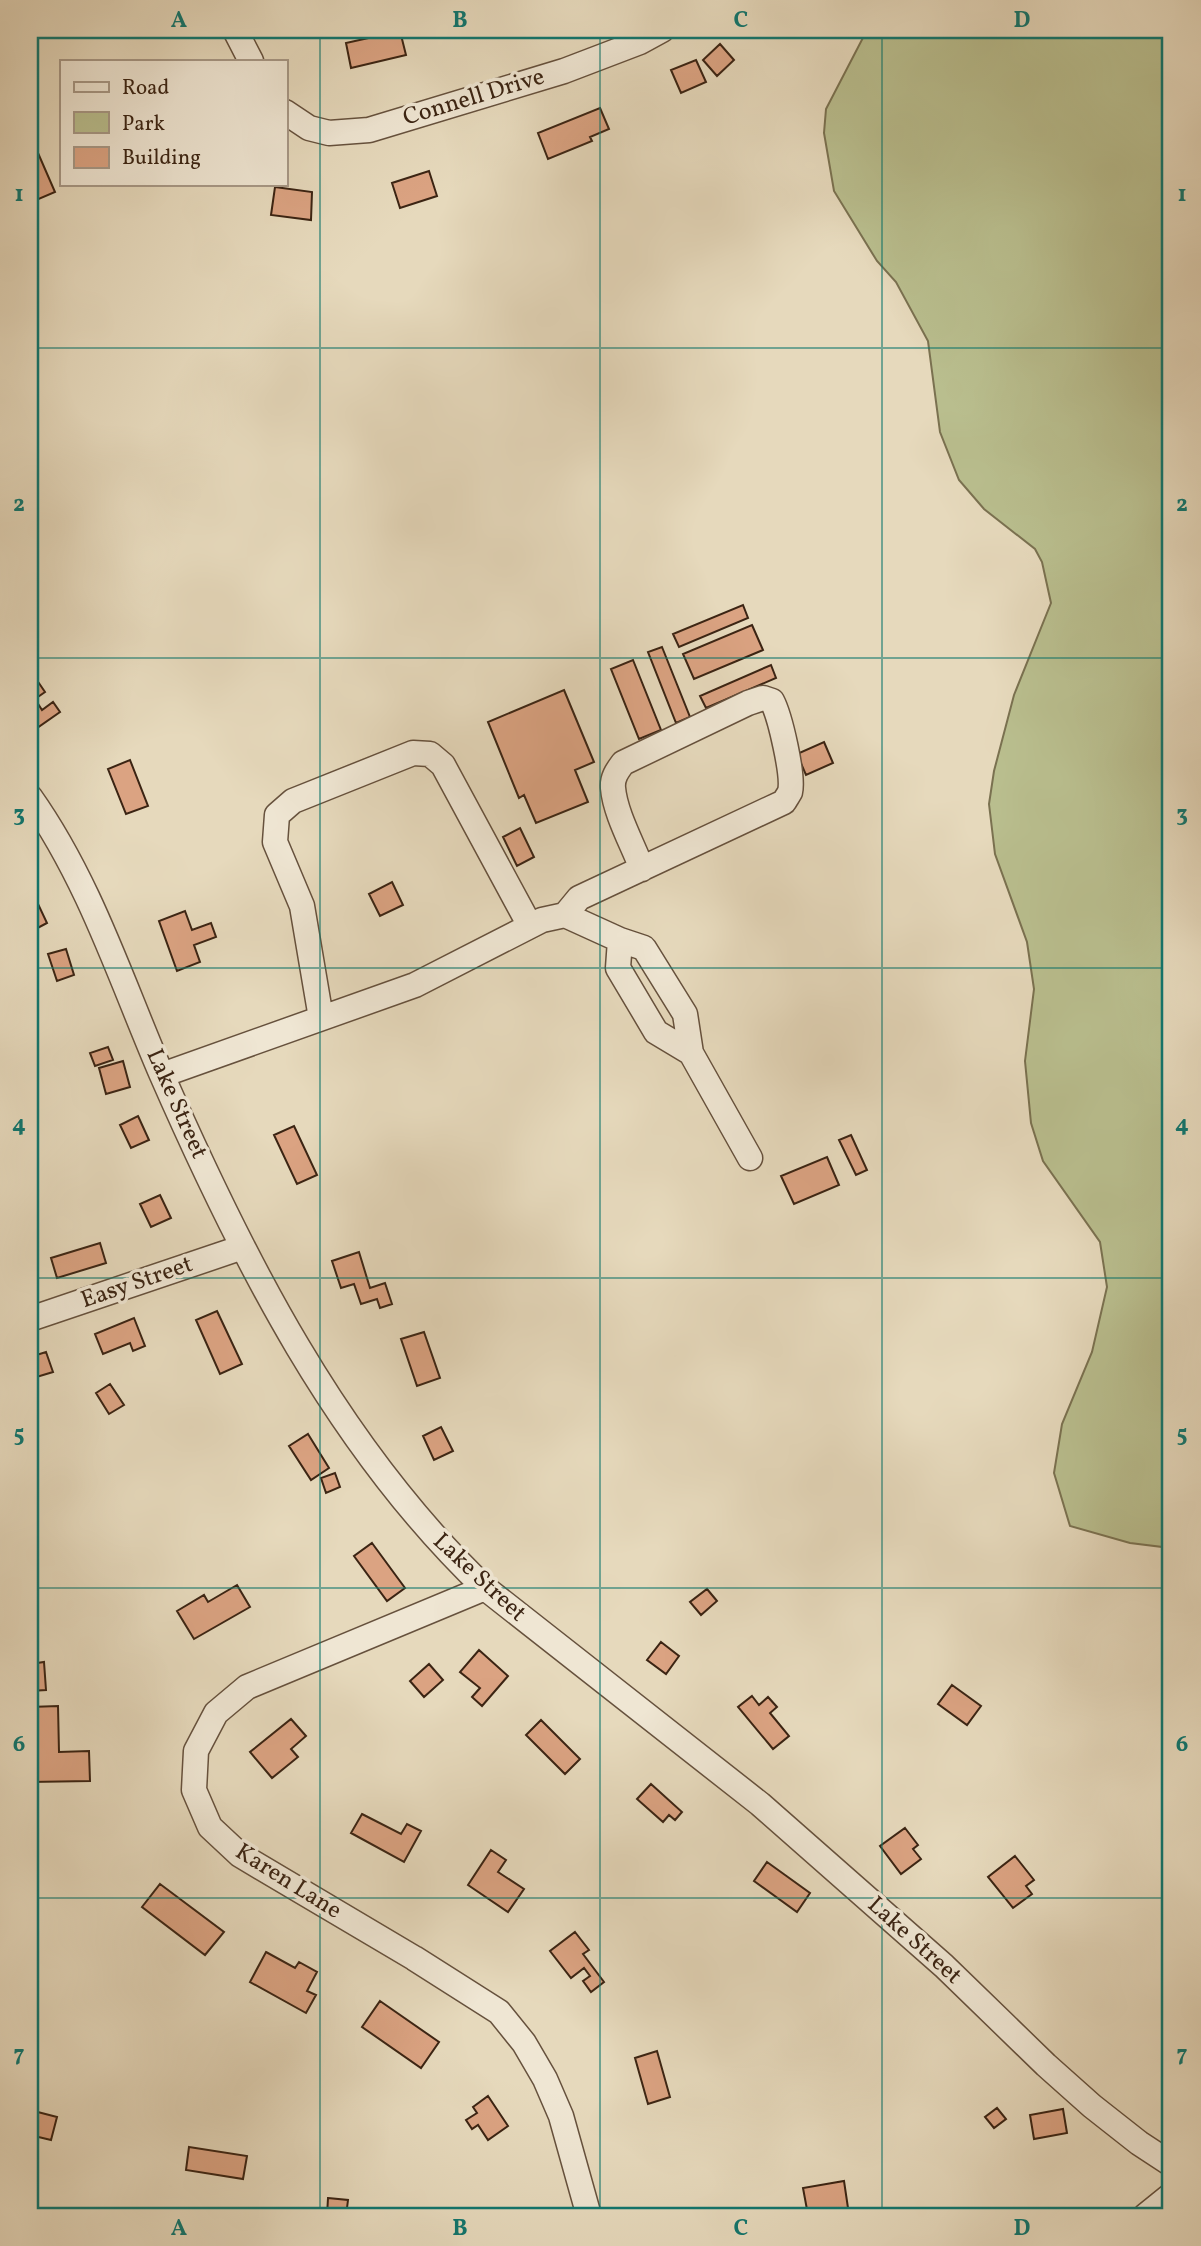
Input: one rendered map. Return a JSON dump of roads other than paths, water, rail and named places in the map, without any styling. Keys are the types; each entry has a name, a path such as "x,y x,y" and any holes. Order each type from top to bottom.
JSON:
{"street":[{"path":"235,30 250,60"},
{"name":"Connell Drive","path":"287,113 309,128 329,133 369,130 564,71 662,30"},
{"path":"565,915 579,898 642,869 784,802 790,793 790,780 779,714 772,701 763,698 748,703 623,763 615,773 612,787 642,869"},
{"path":"321,1018 302,906 275,842 276,816 293,802 395,759 413,753 430,754 443,765 530,926"},
{"name":"Lake Street","path":"30,797 69,858 162,1075 243,1247 292,1336 392,1488 436,1540 485,1588 760,1804 944,1966 1092,2106 1140,2144 1171,2164"},
{"path":"162,1075 415,985 542,920 565,915 644,948 685,1014 691,1053 750,1158"},
{"path":"620,940 618,968 656,1032 691,1053"},
{"name":"Easy Street","path":"30,1319 243,1247"},
{"name":"Karen Lane","path":"485,1588 247,1687 216,1713 196,1751 194,1790 210,1827 240,1855 414,1958 499,2012 524,2043 556,2103 589,2216"},
{"path":"1144,2216 1171,2195"}]}
